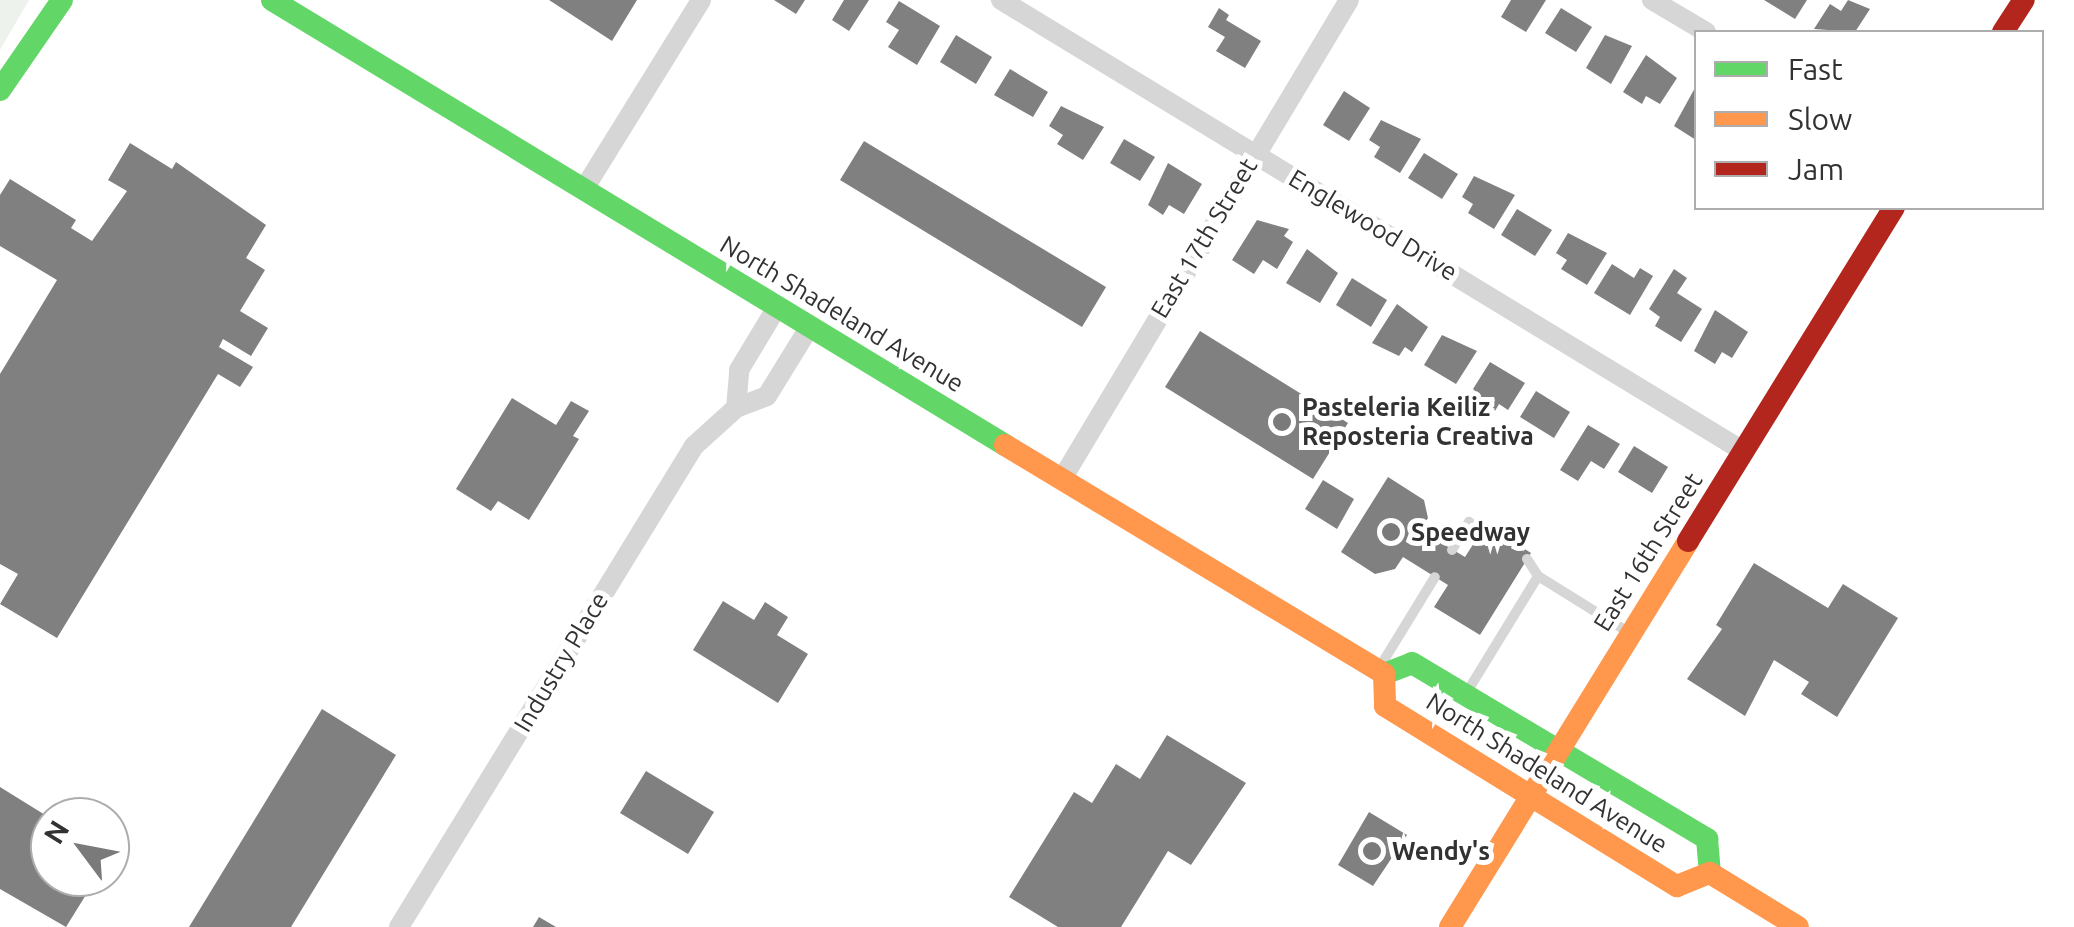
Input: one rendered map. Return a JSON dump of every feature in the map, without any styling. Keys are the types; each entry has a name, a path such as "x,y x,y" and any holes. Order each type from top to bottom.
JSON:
{"main road":[{"path":"0,90 62,0"},
{"name":"North Shadeland Avenue","path":"272,0 1381,672 1412,663 1467,693 1707,839 1710,873 1677,886 1385,706 1381,672"},
{"path":"2005,30 2024,0"},
{"name":"East 16th Street","path":"1450,927 1893,210"},
{"path":"1710,873 1798,927"}],"street":[{"path":"584,189 701,0"},
{"name":"Englewood Drive","path":"1002,0 1743,451"},
{"name":"East 17th Street","path":"1062,479 1349,0"},
{"path":"1652,0 1703,30"},
{"path":"736,408 739,370 777,307"},
{"name":"Industry Place","path":"399,927 694,446 736,408 768,396 810,326"}],"lane":[{"path":"1452,550 1470,522 1482,530"},
{"path":"1527,559 1538,576 1630,633"},
{"path":"1467,693 1538,576"},
{"path":"1381,672 1435,577"}],"shaded area":[{"path":"0,0 29,0 0,50"}],"building":[{"path":"549,0 637,0 612,41"},
{"path":"774,0 805,0 796,14"},
{"path":"844,0 869,0 849,31 832,20"},
{"path":"1511,0 1546,0 1526,32 1501,17"},
{"path":"1764,0 1807,0 1795,19"},
{"path":"1848,0 1870,9 1856,30 1814,29 1830,4 1841,11"},
{"path":"899,1 940,26 917,65 888,47 899,30 886,22"},
{"path":"1219,8 1229,15 1226,20 1261,41 1245,68 1216,51 1225,37 1208,27"},
{"path":"1561,8 1592,27 1576,52 1545,33"},
{"path":"956,35 992,57 976,84 940,62"},
{"path":"1605,35 1632,46 1611,84 1586,68"},
{"path":"1646,55 1677,78 1660,104 1646,96 1642,104 1623,92"},
{"path":"1010,69 1048,92 1033,117 994,95"},
{"path":"1694,90 1694,139 1674,126"},
{"path":"1344,91 1370,108 1349,141 1323,125"},
{"path":"1061,106 1104,127 1083,160 1057,144 1063,135 1049,126"},
{"path":"1381,120 1421,139 1400,173 1374,157 1380,147 1369,140"},
{"path":"1124,139 1155,157 1140,181 1110,163"},
{"path":"864,141 1106,287 1082,327 840,180"},
{"path":"130,143 172,169 176,162 266,225 246,258 265,270 240,311 268,328 251,356 223,339 219,347 253,367 240,387 218,374 57,638 0,604 18,574 0,564 0,374 57,280 0,246 0,195 10,179 76,220 71,228 92,241 127,191 108,180"},
{"path":"1424,153 1458,174 1442,199 1408,178"},
{"path":"1168,163 1202,184 1184,214 1169,205 1163,215 1148,205"},
{"path":"1474,176 1515,195 1494,229 1468,213 1473,204 1462,197"},
{"path":"1517,209 1552,230 1535,256 1501,235"},
{"path":"1257,220 1289,229 1284,236 1293,242 1277,269 1263,260 1254,274 1232,260"},
{"path":"1568,233 1607,253 1587,285 1561,269 1567,260 1556,253"},
{"path":"1307,249 1338,273 1320,303 1286,283"},
{"path":"1612,264 1634,278 1640,268 1653,276 1630,315 1594,293"},
{"path":"1674,269 1687,278 1677,293 1702,309 1681,342 1655,326 1660,317 1649,309"},
{"path":"1352,278 1387,300 1371,327 1336,305"},
{"path":"1397,304 1428,327 1412,352 1405,347 1399,356 1372,343"},
{"path":"1715,310 1748,332 1732,358 1722,352 1715,364 1694,351"},
{"path":"1200,331 1348,423 1313,479 1165,387"},
{"path":"1442,335 1477,351 1456,384 1424,365"},
{"path":"1490,362 1525,383 1508,410 1499,404 1495,411 1473,389"},
{"path":"1536,391 1570,412 1554,438 1520,417"},
{"path":"512,398 556,425 571,401 589,411 573,436 579,439 529,520 498,501 491,511 456,489"},
{"path":"1588,425 1620,444 1604,469 1591,461 1578,481 1560,470"},
{"path":"1634,446 1668,467 1652,493 1618,472"},
{"path":"1388,477 1424,500 1428,518 1420,530 1465,557 1486,524 1531,553 1480,635 1434,607 1448,585 1403,557 1395,569 1375,574 1341,552"},
{"path":"1323,480 1354,499 1337,529 1305,509"},
{"path":"1754,563 1828,608 1843,584 1898,618 1837,717 1801,694 1809,682 1774,660 1745,716 1687,679 1722,629 1716,625"},
{"path":"723,601 754,620 765,602 788,617 777,635 808,654 778,703 693,650"},
{"path":"322,709 396,755 291,927 189,927"},
{"path":"1167,735 1246,783 1191,865 1168,851 1121,927 1058,927 1009,897 1074,792 1092,803 1116,764 1140,779"},
{"path":"646,771 714,812 688,854 620,813"},
{"path":"0,787 30,806 30,897 85,897 66,927 0,889"},
{"name":"Wendy's","path":"1369,812 1407,835 1373,886 1338,865"},
{"path":"539,917 556,927 533,927"}],"traffic: fast":[{"path":"0,90 62,0"},
{"path":"272,0 1005,445"},
{"path":"1384,674 1412,663 1707,839 1710,873"}],"traffic: slow":[{"path":"1005,445 1384,674"},
{"path":"1450,927 1688,541"},
{"path":"1384,674 1385,706 1677,886 1710,873"},
{"path":"1710,873 1798,927"}],"traffic: jam":[{"path":"2004,30 2024,0"},
{"path":"1688,541 1893,210"}],"place":[{"name":"Pasteleria Keiliz Reposteria Creativa","path":"1282,422"},
{"name":"Speedway","path":"1391,532"},
{"name":"Wendy's","path":"1372,851"}]}
